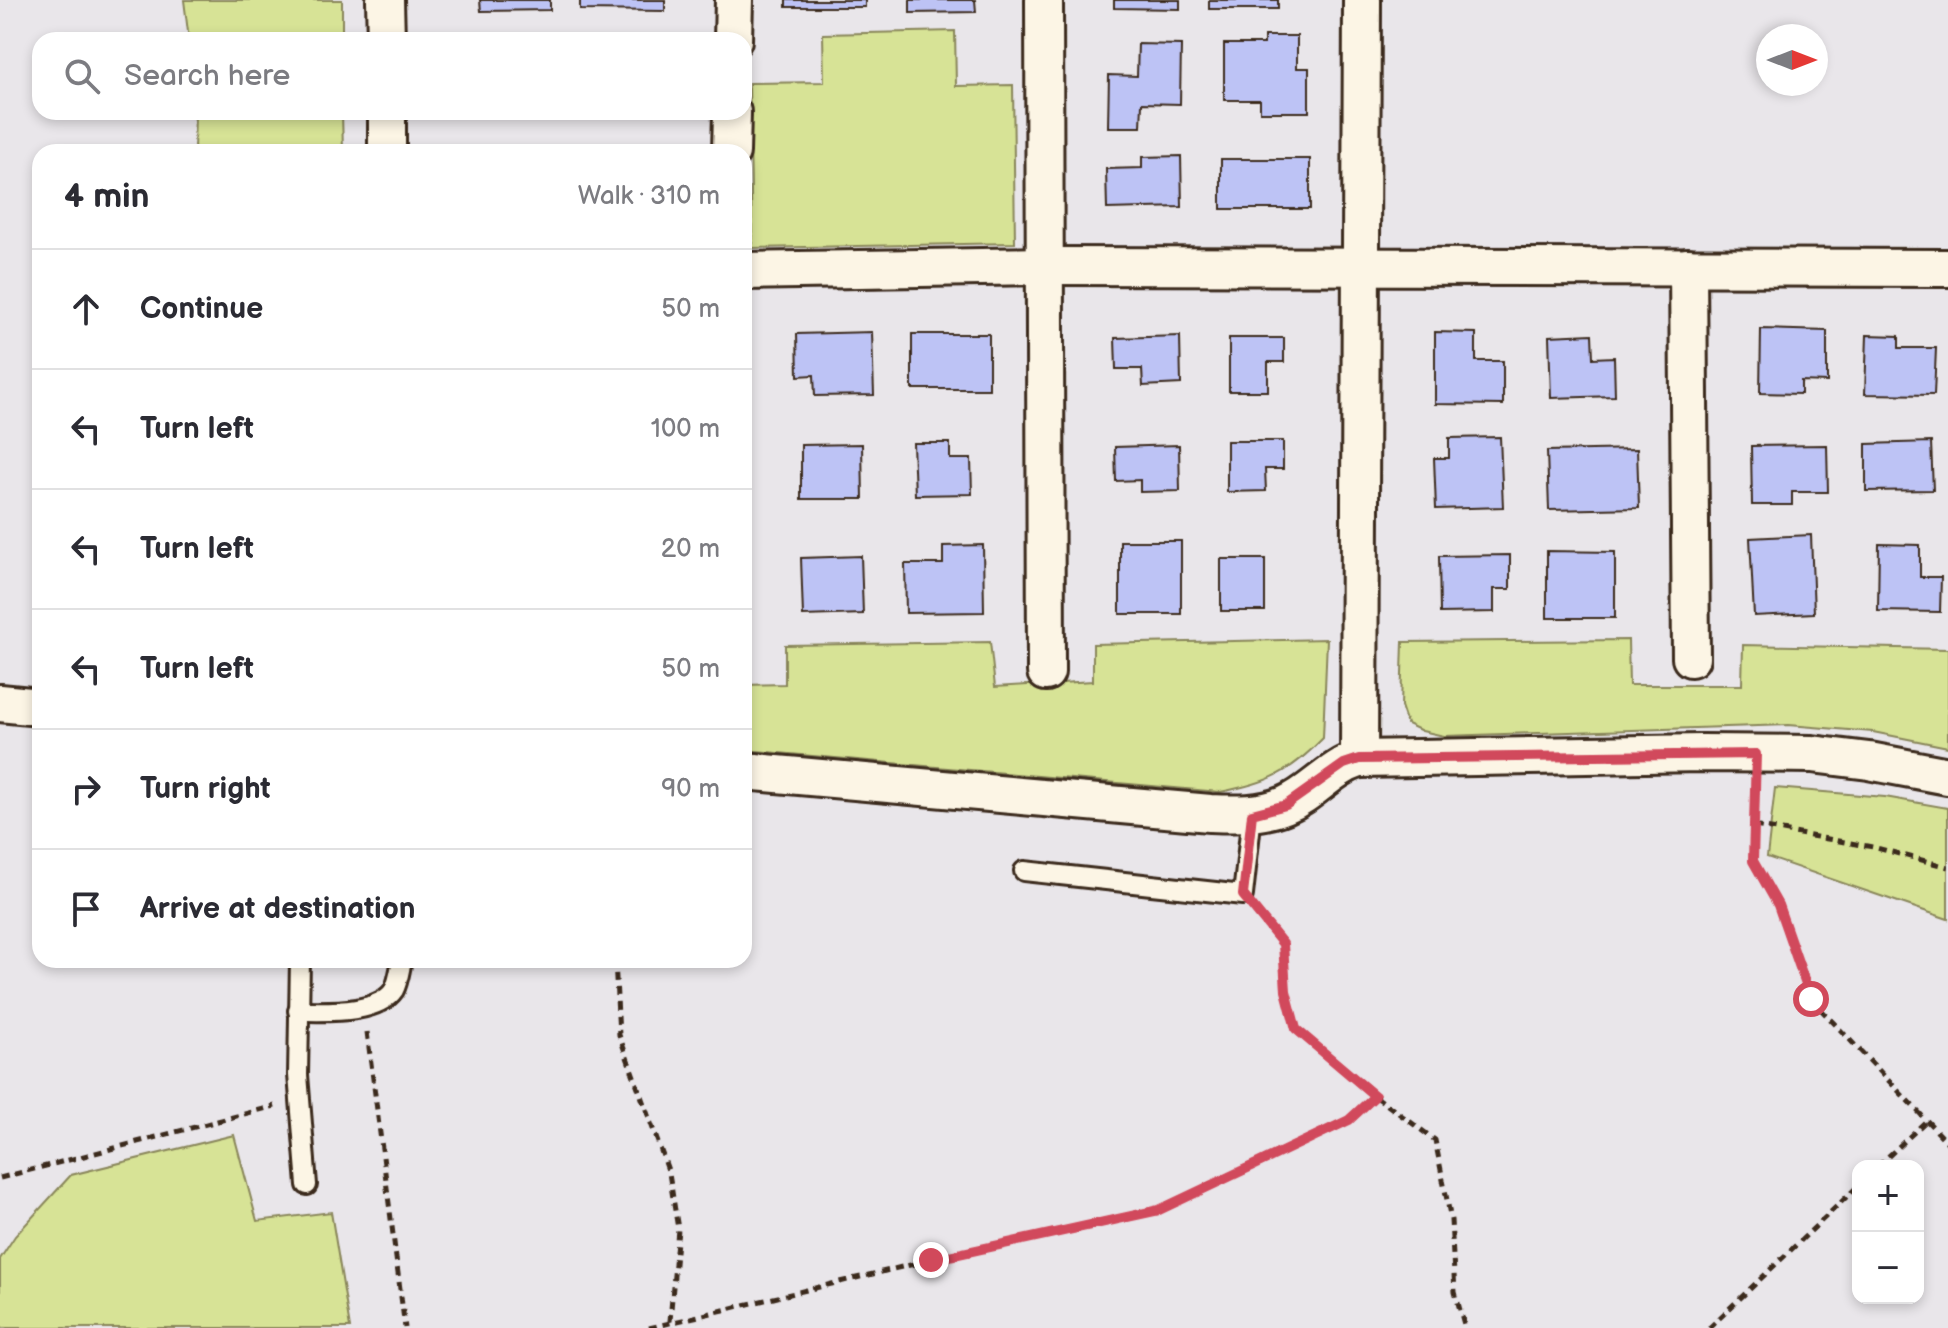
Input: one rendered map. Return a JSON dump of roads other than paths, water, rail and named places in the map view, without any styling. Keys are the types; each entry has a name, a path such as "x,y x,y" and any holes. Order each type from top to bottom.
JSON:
{"street":[{"path":"385,0 386,32"},
{"path":"733,32 734,0"},
{"path":"1044,0 1046,672"},
{"path":"1359,759 1362,0"},
{"path":"387,120 387,144"},
{"path":"731,144 732,120"},
{"path":"752,271 1045,266 1948,268"},
{"path":"1688,267 1691,658"},
{"path":"0,703 32,706"},
{"path":"752,772 1210,813 1252,814 1286,805 1344,764 1359,759 1756,754 1841,757 1948,776"}],"lane":[{"path":"1024,871 1243,895 1252,814"},
{"path":"300,968 299,1100 307,1185"},
{"path":"298,1011 331,1011 380,1002 394,990 400,968"}]}
